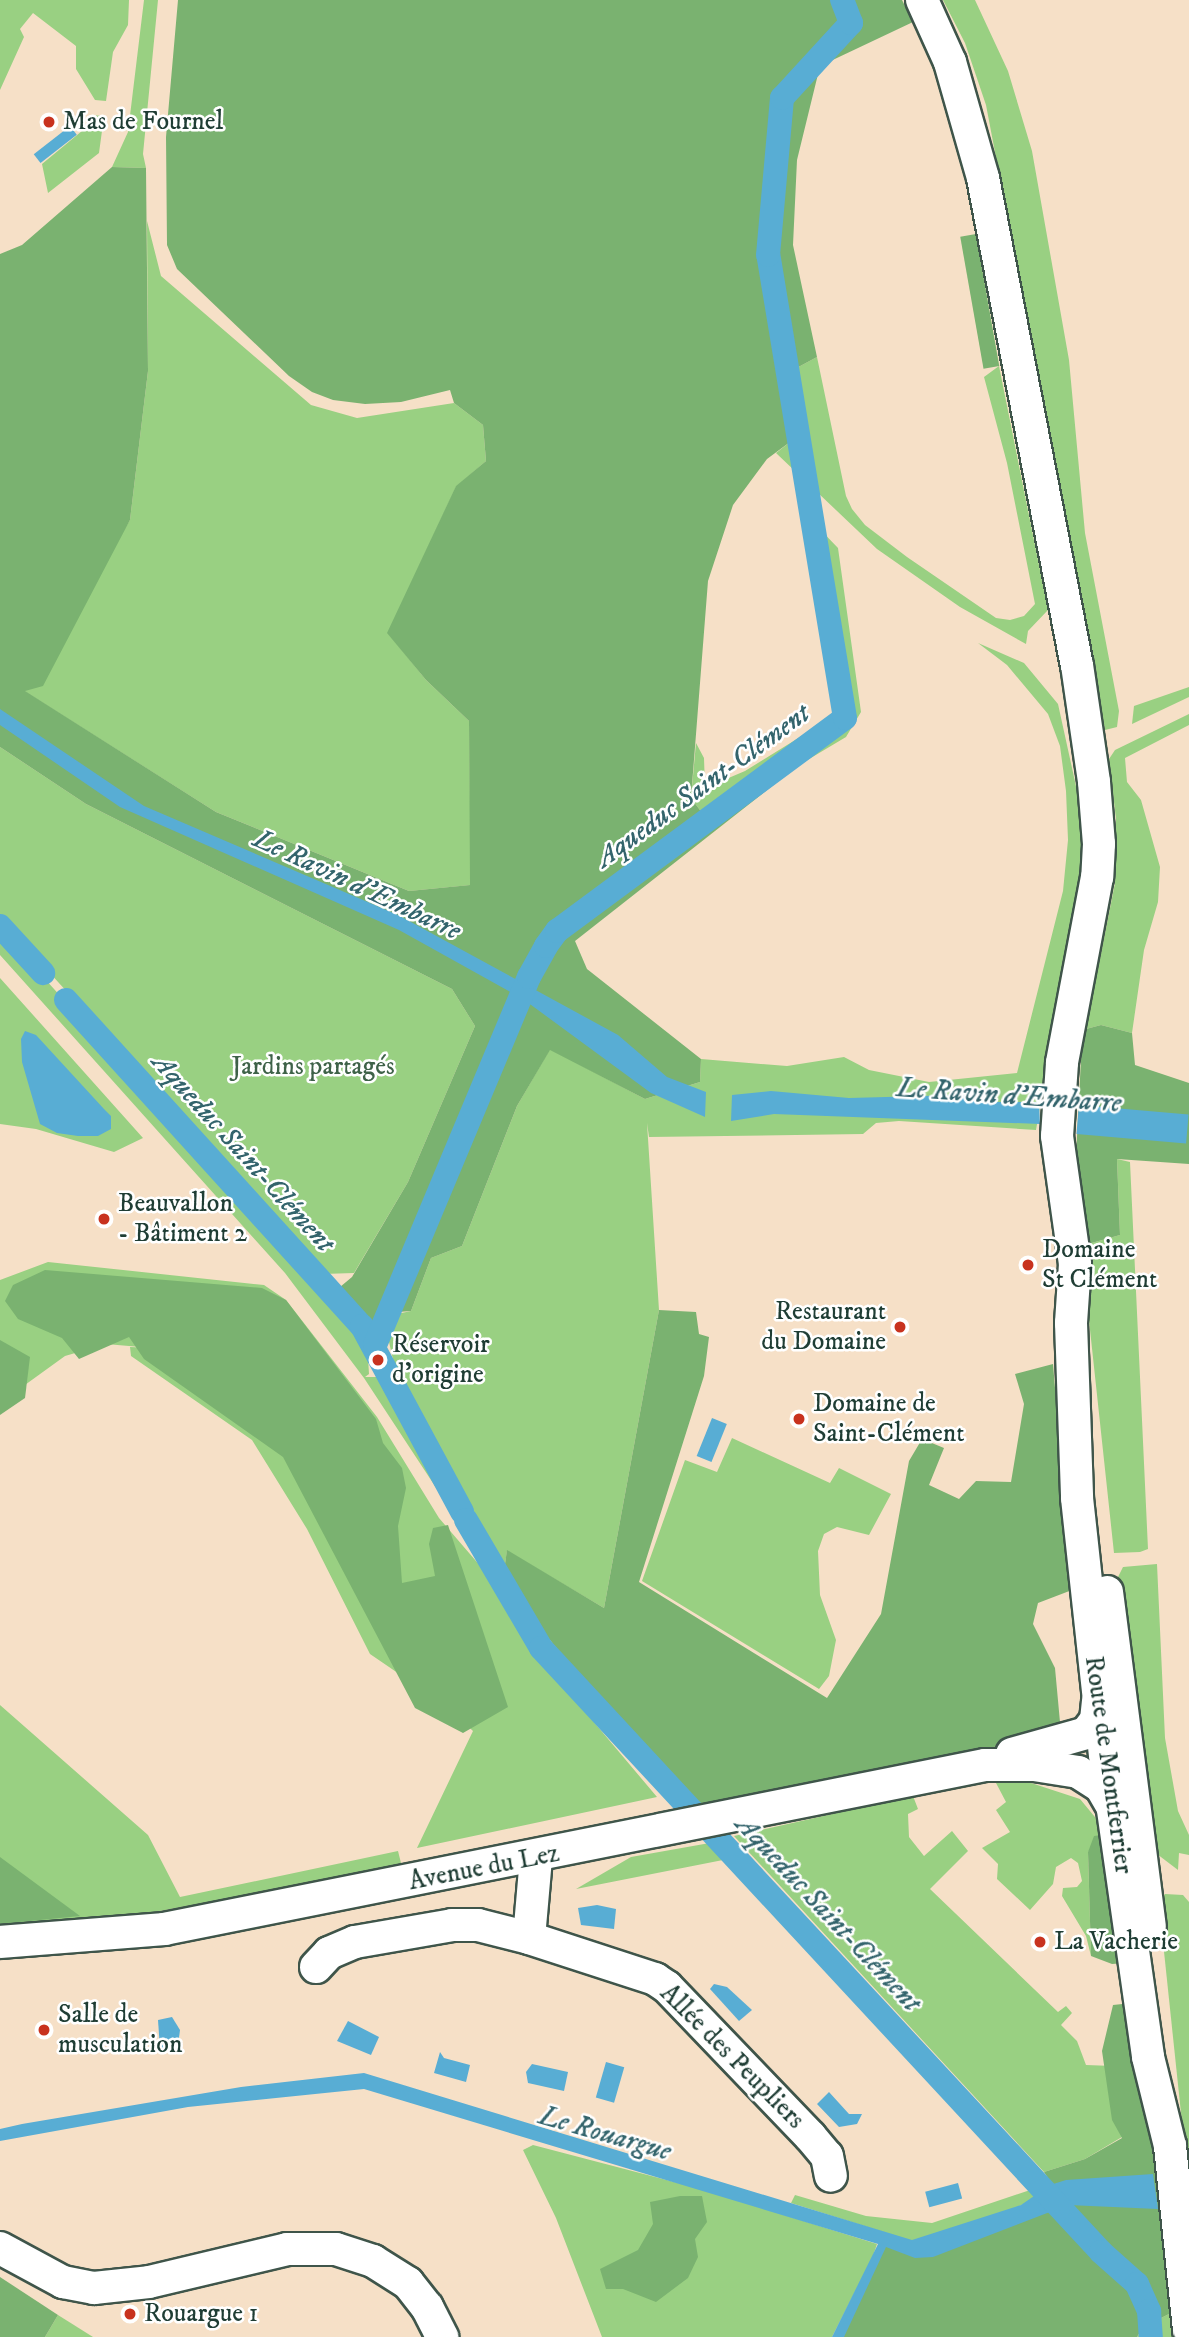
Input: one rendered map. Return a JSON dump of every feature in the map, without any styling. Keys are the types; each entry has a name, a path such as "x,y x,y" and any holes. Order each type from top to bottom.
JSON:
{"street":[{"name":"Route de Montferrier","path":"922,0 950,62 983,178 1077,665 1094,782 1099,844 1097,877 1058,1094 1057,1151 1070,1208 1073,1241 1076,1286 1071,1323 1076,1400 1114,1751 1112,1808 1148,2057 1167,2126 1174,2169 1189,2329"},
{"name":"Route de Montferrier","path":"1076,1400 1077,1498 1098,1697 1138,1828 1165,2060 1167,2126"},
{"path":"1065,1755 1093,1727 1098,1697"},
{"name":"Avenue du Lez","path":"0,1942 164,1929 536,1858 964,1768 1020,1764 1065,1755 1114,1751"},
{"name":"Avenue du Lez","path":"1065,1755 1098,1784 1112,1808"},
{"path":"529,1938 536,1858"},
{"name":"Allée des Peupliers","path":"316,1967 329,1953 355,1942 452,1925 478,1925 529,1938 655,1979 667,1987 810,2136 829,2161 831,2176"},
{"path":"0,2248 64,2281 94,2288 149,2281 287,2249 336,2249 373,2261 408,2283 428,2307 443,2337"}],"green space":[{"path":"0,0 129,0 128,25 113,52 106,101 95,100 76,69 76,46 33,13 20,29 24,37 0,90"},
{"path":"144,0 158,0 143,154 146,168 112,167 128,132"},
{"path":"178,0 902,0 913,22 820,66 797,160 793,245 817,357 791,371 780,388 790,442 767,459 733,505 708,581 691,798 711,825 803,756 799,765 575,941 587,969 701,1059 700,1082 645,1099 550,1050 517,1106 462,1246 431,1258 411,1311 385,1313 377,1325 358,1316 334,1292 352,1277 408,1182 475,1026 452,989 86,804 0,747 0,254 22,245 112,167 146,168 148,371 130,520 43,686 25,691 216,812 409,891 470,885 469,721 426,680 387,633 456,486 486,461 483,425 454,403 450,390 401,402 365,404 333,400 312,392 289,376 177,269 167,245 166,137"},
{"path":"943,0 975,0 1008,71 1032,151 1069,360 1085,533 1119,711 1117,727 1105,730 986,105 965,43"},
{"path":"90,115 104,116 99,153 48,193 42,164 88,126"},
{"path":"147,221 161,276 311,405 357,418 454,403 483,425 486,461 456,487 388,633 426,680 469,721 471,885 409,891 216,812 24,691 130,520 148,371"},
{"path":"976,234 999,366 984,369 960,237"},
{"path":"817,357 846,496 852,509 865,525 907,557 996,618 1010,620 1024,616 1035,604 1007,463 984,377 999,366 1048,610 1028,631 1026,644 960,607 877,549 776,453 790,442 780,388 791,371"},
{"path":"811,520 838,548 861,712 846,737 799,765 801,757 711,825 691,798 696,743 704,758 705,788 745,771 834,716 838,708"},
{"path":"978,643 1024,663 1058,704 1081,809 1081,866 1036,1130 899,1121 876,1123 863,1134 649,1137 647,1123 659,1310 604,1608 507,1551 505,1564 483,1530 450,1509 364,1378 285,1273 0,955 0,929 361,1330 367,1342 369,1374 365,1377 397,1377 387,1333 392,1315 411,1311 431,1258 462,1246 517,1106 550,1049 645,1099 700,1082 701,1059 787,1066 844,1057 869,1070 929,1082 1017,1073 1063,891 1068,840 1066,791 1060,746 1048,714 1007,665"},
{"path":"1189,687 1189,697 1132,724 1134,706"},
{"path":"1189,714 1189,725 1125,758 1127,782 1141,800 1160,867 1158,902 1144,950 1132,1033 1101,1025 1086,1029 1115,883 1116,819 1109,759 1115,750"},
{"name":"Jardins partagés","path":"0,747 86,804 452,989 475,1026 408,1182 354,1273 323,1274 0,918"},
{"path":"0,978 143,1138 114,1152 36,1129 0,1124"},
{"path":"1101,1025 1132,1033 1135,1065 1189,1083 1189,1164 1117,1159 1120,1235 1081,1246 1076,1156 1081,1059 1086,1029"},
{"path":"1117,1159 1130,1162 1148,1549 1114,1553 1081,1246 1120,1235"},
{"path":"48,1262 264,1285 286,1300 377,1417 439,1518 500,1589 523,1638 657,1797 417,1848 473,1731 449,1708 370,1654 307,1529 252,1440 131,1356 130,1347 152,1348 106,1344 65,1356 0,1403 0,1280"},
{"path":"45,1270 262,1288 286,1300 376,1419 383,1443 402,1468 406,1488 398,1526 402,1583 435,1576 429,1544 433,1528 448,1525 508,1707 463,1733 415,1708 283,1457 144,1359 129,1337 79,1359 62,1338 18,1319 5,1301 13,1285"},
{"path":"659,1310 696,1312 699,1334 709,1337 704,1376 639,1582 827,1698 881,1614 909,1461 922,1439 944,1448 929,1485 959,1499 976,1481 1011,1482 1024,1404 1015,1374 1053,1364 1072,1590 1038,1603 1033,1624 1055,1668 1061,1733 704,1808 602,1705 530,1615 505,1564 507,1550 604,1608"},
{"path":"0,1340 30,1357 25,1398 0,1415"},
{"path":"732,1438 830,1483 839,1468 891,1494 869,1535 837,1527 824,1534 818,1551 820,1595 836,1640 829,1676 819,1689 642,1581 685,1460 717,1472"},
{"path":"1157,1564 1165,1738 1178,1811 1189,1835 1189,1855 1179,1853 1178,1870 1157,1854 1118,1577 1123,1567"},
{"path":"0,1705 148,1835 180,1897 398,1851 402,1867 61,1929 0,1931"},
{"path":"1025,1781 1080,1799 1109,1834 1088,1852 1091,1956 1086,1936 1062,1896 1063,1888 1077,1887 1082,1881 1078,1863 1071,1858 1056,1867 1053,1884 1030,1910 997,1879 998,1864 982,1848 1010,1832 996,1810 1006,1802 996,1783"},
{"path":"913,1796 918,1809 908,1814 909,1837 924,1856 952,1831 968,1851 930,1889 1058,2012 1066,2006 1072,2013 1061,2025 1077,2041 1086,2065 1113,2066 1122,2137 1085,2159 1044,2172 734,1836"},
{"path":"1109,1834 1126,1963 1112,1964 1091,1956 1088,1852 1094,1836"},
{"path":"721,1841 728,1844 1044,2181 1033,2189 723,1860 576,1889 631,1857"},
{"path":"0,1857 80,1916 0,1924"},
{"path":"1165,1894 1183,1895 1189,1902 1189,2189 1159,1904"},
{"path":"1132,2003 1162,2168 1160,2216 1171,2313 1143,2327 1137,2337 842,2337 885,2245 927,2254 1063,2201 1044,2172 1085,2159 1122,2138 1112,2120 1102,2051 1113,2005"},
{"path":"533,2145 701,2189 877,2244 832,2337 602,2337 556,2218 523,2150"},
{"path":"1042,2186 1046,2189 1026,2203 1004,2213 912,2241 791,2203 795,2195 866,2216 932,2223"},
{"path":"680,2196 702,2196 707,2222 695,2239 698,2257 688,2278 656,2302 623,2289 606,2289 600,2269 638,2250 653,2224 650,2202"},
{"path":"0,2277 58,2315 45,2337 0,2337"},
{"path":"1171,2313 1174,2337 1137,2337 1143,2327"},
{"path":"58,2315 93,2337 45,2337"}],"water":[{"path":"70,126 77,135 41,163 34,154"},
{"path":"0,709 144,806 398,915 618,1035 667,1077 706,1092 705,1117 651,1093 523,999 399,930 120,807 0,725"},
{"path":"25,1031 36,1035 111,1116 111,1129 98,1136 78,1136 57,1133 40,1124 22,1062 21,1039"},
{"path":"771,1091 849,1098 960,1095 994,1102 1039,1102 1040,1124 774,1114 731,1121 732,1095"},
{"path":"1079,1105 1189,1115 1186,1143 1076,1134"},
{"path":"712,1418 727,1424 711,1462 697,1456"},
{"path":"597,1905 616,1909 614,1929 581,1925 578,1908"},
{"path":"714,1984 727,1987 752,2010 739,2021 710,1989"},
{"path":"172,2017 180,2030 177,2053 160,2049 158,2020"},
{"path":"348,2021 379,2037 371,2055 337,2041"},
{"path":"440,2052 444,2058 470,2065 466,2082 434,2073"},
{"path":"606,2062 624,2067 614,2103 596,2098"},
{"path":"532,2064 568,2072 564,2091 528,2083 526,2072"},
{"path":"364,2073 912,2240 1021,2205 1050,2185 1066,2180 1153,2174 1158,2209 1068,2205 933,2257 915,2258 886,2247 844,2337 832,2337 878,2244 364,2089 188,2107 0,2141 0,2129 22,2124 241,2087"},
{"path":"829,2092 849,2114 862,2114 857,2124 839,2127 817,2104"},
{"path":"958,2183 962,2198 929,2207 925,2192"}],"waterway":[{"name":"Aqueduc Saint-Clément","path":"375,1345 529,977 557,931 845,718 768,255 782,98 851,23 842,0"},
{"name":"Aqueduc Saint-Clément","path":"0,926 43,973"},
{"name":"Aqueduc Saint-Clément","path":"66,1000 362,1326 462,1512"},
{"name":"Aqueduc Saint-Clément","path":"466,1520 541,1648 1101,2252 1137,2284 1149,2311 1151,2337"}],"place":[{"name":"Mas de Fournel","path":"49,122"},
{"name":"Beauvallon - Bâtiment 2","path":"104,1219"},
{"name":"Domaine St Clément","path":"1028,1265"},
{"name":"Restaurant du Domaine","path":"900,1327"},
{"name":"Réservoir d'origine","path":"378,1360"},
{"name":"Domaine de Saint-Clément","path":"799,1419"},
{"name":"La Vacherie","path":"1040,1942"},
{"name":"Salle de musculation","path":"44,2030"},
{"name":"Rouargue 1","path":"130,2314"}],"water label":[{"name":"Le Ravin d'Embarre","path":"357,885"},
{"name":"Le Ravin d'Embarre","path":"1009,1096"},
{"name":"Le Rouargue","path":"605,2134"}]}
